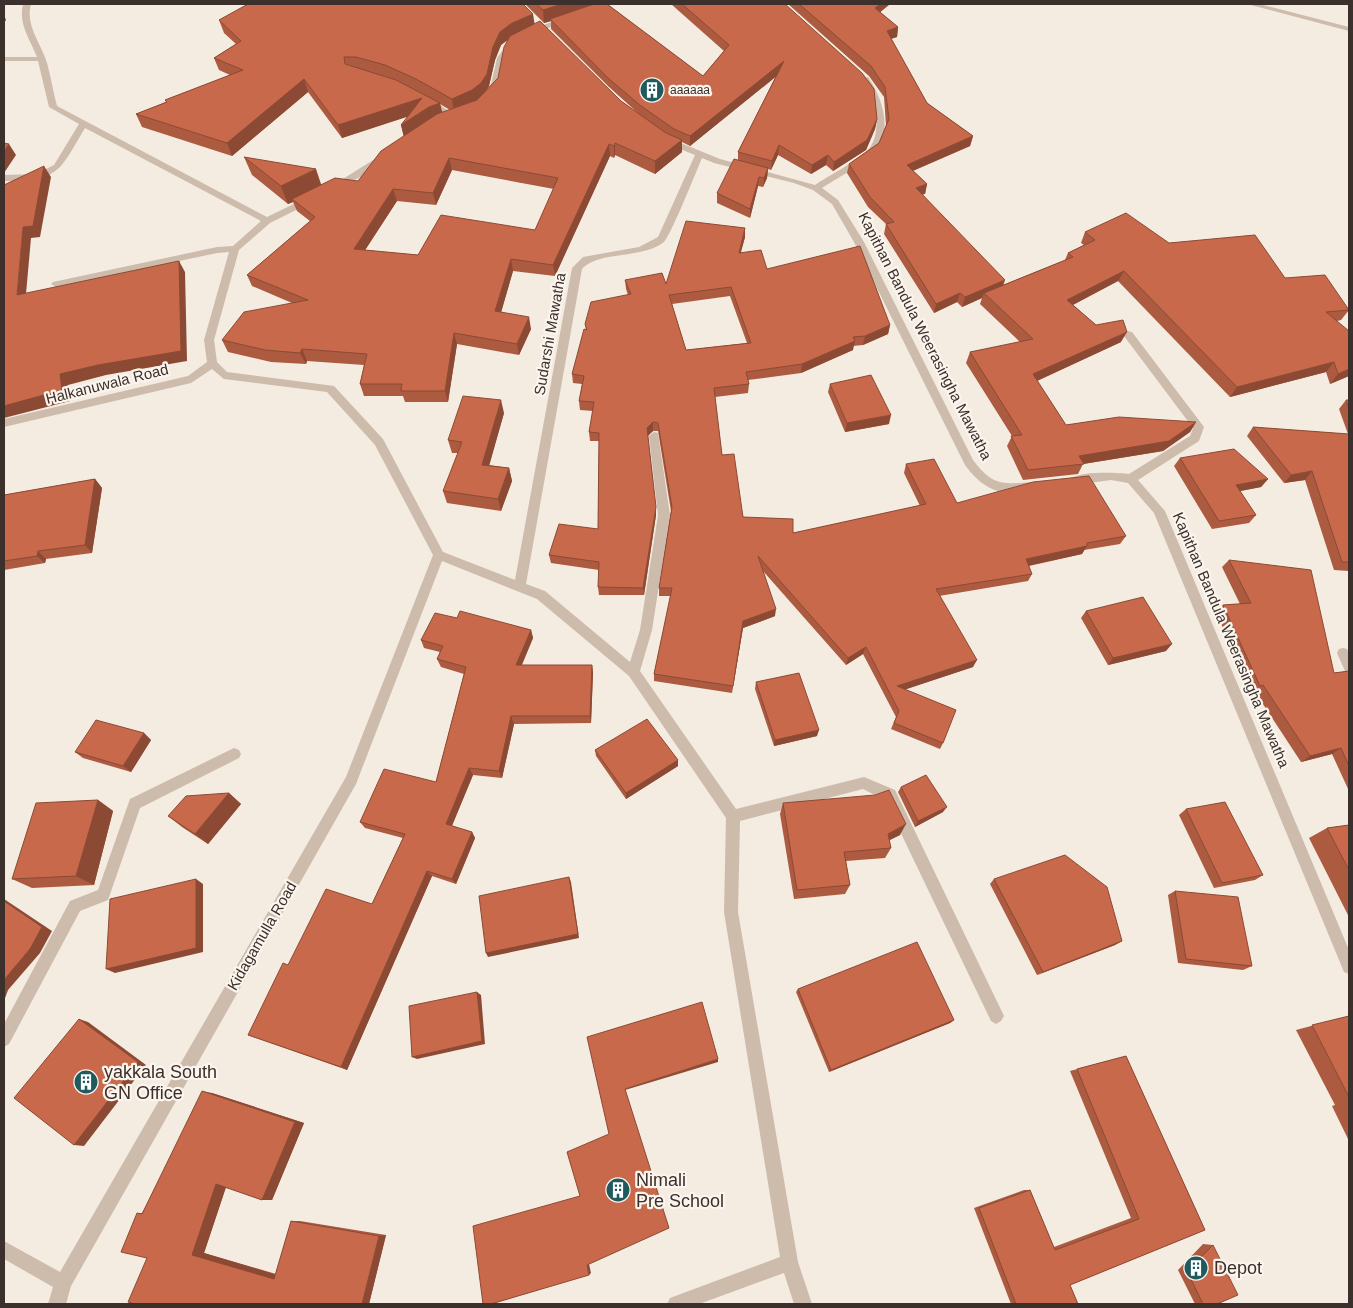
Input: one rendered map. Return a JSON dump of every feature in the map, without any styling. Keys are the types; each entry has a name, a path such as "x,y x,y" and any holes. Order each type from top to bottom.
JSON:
{"street":[{"path":"27,4 25,9 28,28 42,59 53,107 267,221"},
{"path":"1251,4 1349,28"},
{"path":"481,103 494,90 500,59 508,46 525,34 575,16"},
{"path":"4,59 42,59"},
{"path":"816,188 871,152 876,144 881,129 878,98 872,88 858,73"},
{"path":"419,96 435,104 453,117"},
{"path":"4,178 38,177 57,167 84,123"},
{"name":"Kapithan Bandula Weerasingha Mawatha","path":"662,137 699,155 816,188 835,202 848,220 969,462 982,480 1000,488 1045,484"},
{"path":"327,191 361,173 389,154"},
{"name":"Sudarshi Mawatha","path":"520,587 576,268 586,259 641,250 662,239 699,155"},
{"path":"318,195 267,221 235,249 209,340 212,363 224,375 330,389 379,442 439,555 542,595 633,672 733,816 731,912 789,1262 803,1304"},
{"path":"56,284 217,250 235,249"},
{"path":"1064,482 1111,476 1132,479 1195,438 1199,427 1128,334"},
{"name":"Halkanuwala Road","path":"4,423 191,379 212,363"},
{"path":"633,672 646,630 664,515 654,436"},
{"name":"Kapithan Bandula Weerasingha Mawatha","path":"1132,479 1159,511 1349,967"},
{"name":"Kidagamulla Road","path":"57,1304 63,1283 351,780 439,555"},
{"path":"1343,654 1349,667"},
{"path":"4,1039 75,906 103,895 135,804 234,754"},
{"path":"733,816 864,782 890,795 996,1016"},
{"path":"4,1250 63,1283"},
{"path":"676,1304 789,1262"}],"building":[{"path":"248,4 523,4 533,14 512,23 500,32 493,47 487,74 481,83 472,90 452,99 416,79 385,65 356,57 344,57 345,64 396,80 440,103 429,107 401,125 422,98 338,125 304,79 227,143 136,114 167,102 165,100 243,70 214,58 241,41 219,20"},
{"path":"536,4 562,4 543,10"},
{"path":"594,4 607,4 703,76 729,45 682,4 785,4 862,73 874,89 877,119 867,140 834,162 828,155 812,165 779,145 772,161 738,152 784,61 690,136 674,129 641,106 608,78 550,19"},
{"path":"799,4 881,4 875,8 898,27 887,31 927,103 973,136 907,165 927,184 916,188 1005,280 965,297 960,293 936,304 886,224 894,222 870,197 849,164 879,143 889,119 885,87 871,66"},
{"path":"540,21 621,101 666,133 682,140 655,161 615,143 614,146 609,144 553,265 511,259 495,311 529,317 517,344 454,333 445,391 401,391 402,384 360,384 367,354 302,349 300,353 265,350 222,340 244,312 308,300 247,275 315,217 292,199 335,178 358,181 381,151 437,114 477,100 498,78 504,47 510,36","holes":["449,158 558,178 535,230 441,215 418,255 354,249 393,189 433,193"]},
{"path":"4,143 9,144 4,151"},
{"path":"244,157 316,169 281,186"},
{"path":"734,159 768,168 764,178 759,177 750,209 717,193"},
{"path":"44,166 33,226 23,227 17,295 179,261 181,351 98,365 60,374 62,390 4,406 4,185"},
{"path":"1126,213 1169,243 1255,235 1285,278 1325,275 1349,310 1326,312 1349,331 1349,369 1338,374 1334,362 1237,387 1124,271 1067,300 1096,325 1123,320 1127,332 1033,374 1066,425 1119,417 1196,422 1169,441 1079,456 1084,464 1028,470 1011,436 1022,435 970,352 1033,339 984,293 1073,257 1068,253 1095,240 1085,232"},
{"path":"686,221 745,228 739,253 761,250 767,269 860,246 890,325 865,336 853,337 855,341 802,364 746,372 749,384 714,388 722,455 734,454 743,517 793,519 793,533 926,504 906,464 934,459 957,503 1033,482 1089,476 1126,536 1087,543 1087,546 1026,559 1032,574 936,589 977,660 897,686 956,710 943,743 894,723 899,711 866,647 848,658 758,556 776,609 743,621 733,686 654,674 672,588 659,588 672,507 658,423 653,422 647,428 656,507 643,588 598,587 599,562 549,555 559,524 598,529 599,433 589,432 594,402 579,401 584,376 572,374 584,329 587,330 585,324 591,302 631,294 625,280 662,273 666,284","holes":["731,287 751,343 686,350 669,295"]},
{"path":"871,375 891,415 847,423 830,384"},
{"path":"463,396 501,400 482,465 509,468 498,499 443,491 462,442 448,440"},
{"path":"1253,427 1349,434 1349,562 1342,562 1312,471 1291,475"},
{"path":"1234,449 1268,479 1236,485 1256,515 1219,521 1180,458"},
{"path":"95,479 85,545 38,551 37,556 4,561 4,495"},
{"path":"1229,560 1311,570 1334,673 1349,671 1349,766 1341,748 1310,756 1263,685 1260,686 1223,605 1251,603"},
{"path":"1143,597 1172,644 1113,658 1086,611"},
{"path":"460,611 531,630 516,665 592,665 590,716 511,716 499,771 469,768 446,824 472,832 452,879 427,871 341,1067 248,1035 283,963 288,965 326,889 372,904 405,834 360,822 384,769 436,782 466,667 437,659 443,646 421,640 435,613 457,618"},
{"path":"799,673 819,730 775,740 756,682"},
{"path":"647,719 678,760 626,793 595,750"},
{"path":"96,720 144,733 123,766 75,752"},
{"path":"926,775 947,807 918,821 901,787"},
{"path":"889,790 906,824 888,834 891,848 844,852 850,885 797,890 783,803 875,795"},
{"path":"229,793 195,834 168,816 186,796"},
{"path":"98,800 76,876 12,879 36,803"},
{"path":"1225,802 1263,875 1222,883 1186,809"},
{"path":"1349,825 1349,870 1327,828"},
{"path":"1065,855 1107,887 1122,941 1043,972 994,879"},
{"path":"569,877 578,934 486,953 479,896"},
{"path":"196,879 196,948 106,969 110,899"},
{"path":"1175,891 1238,897 1252,966 1186,959"},
{"path":"4,901 42,927 30,949 4,980"},
{"path":"917,942 954,1020 831,1070 798,989"},
{"path":"477,992 482,1041 412,1057 409,1006"},
{"path":"702,1002 718,1059 625,1089 669,1228 587,1265 589,1275 491,1304 483,1304 473,1226 580,1196 567,1152 609,1134 587,1037"},
{"path":"1349,1016 1349,1097 1312,1025"},
{"name":"yakkala South GN Office","path":"79,1019 138,1062 74,1145 14,1098"},
{"path":"1126,1056 1205,1230 1070,1285 1078,1304 1016,1304 979,1208 1030,1190 1055,1250 1139,1219 1077,1069"},
{"path":"202,1091 295,1122 262,1200 216,1184 192,1255 274,1279 291,1221 379,1236 362,1304 135,1304 128,1302 147,1258 121,1252 137,1213 142,1214"},
{"path":"1213,1245 1238,1295 1217,1304 1203,1304 1187,1271"}],"place":[{"name":"aaaaaa","path":"652,90"},
{"name":"yakkala South GN Office","path":"86,1082"},
{"name":"Nimali Pre School","path":"618,1190"},
{"name":"Depot","path":"1196,1268"}]}
